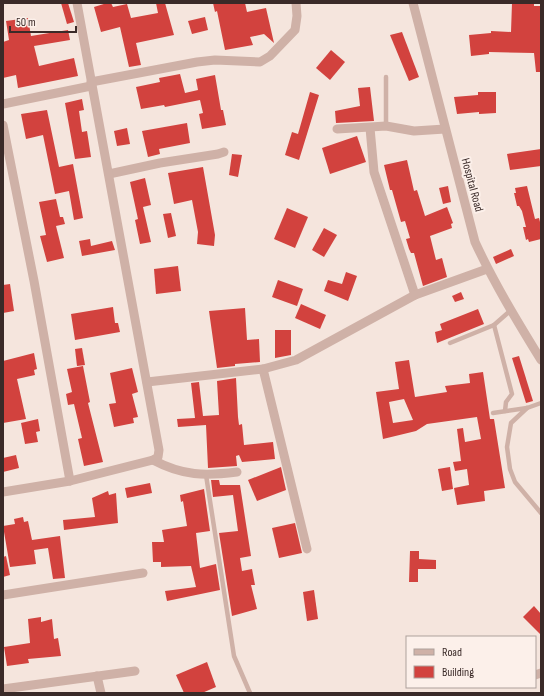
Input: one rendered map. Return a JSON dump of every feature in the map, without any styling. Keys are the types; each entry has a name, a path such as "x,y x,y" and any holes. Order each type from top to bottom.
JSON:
{"street":[{"path":"3,492 70,481 153,460 158,457 159,450 77,3"},
{"path":"3,104 197,62 215,60 260,62 270,56 295,30 297,16 296,3"},
{"name":"Hospital Road","path":"413,3 475,242 487,270 510,311 541,360"},
{"path":"3,125 34,281 70,481"},
{"path":"337,129 386,126 414,131 445,129"},
{"path":"370,128 374,172 415,295"},
{"path":"109,174 160,163 224,152"},
{"path":"146,382 263,369 296,360 415,295 487,270"},
{"path":"263,369 307,549"},
{"path":"153,460 167,468 206,476 237,472"},
{"path":"3,595 143,573"},
{"path":"3,689 135,671"},
{"path":"97,676 101,693"}],"lane":[{"path":"386,77 386,126"},
{"path":"450,343 494,325 510,311"},
{"path":"494,325 512,394 506,402 505,411"},
{"path":"493,413 527,408 541,403"},
{"path":"527,408 511,423 507,447 510,469 515,482 541,513"},
{"path":"206,476 234,656 250,693"}],"building":[{"path":"61,3 68,3 74,22 67,24"},
{"path":"111,3 113,7 127,4 131,18 158,13 156,3 165,3 174,35 136,43 141,65 129,67 120,27 101,32 94,7"},
{"path":"213,3 245,3 247,12 266,8 274,43 264,34 250,37 253,45 225,50 217,11 215,12"},
{"path":"512,3 534,3 534,6 541,6 541,72 536,72 534,53 489,52 489,54 471,56 469,35 491,33 491,31 511,32"},
{"path":"205,17 208,30 192,34 188,21"},
{"path":"28,18 31,36 68,30 70,40 34,46 39,66 74,58 78,76 18,88 16,75 3,78 3,42 9,40 6,21"},
{"path":"402,32 419,77 409,81 390,35"},
{"path":"331,50 345,62 330,80 316,68"},
{"path":"180,74 185,93 198,90 196,79 215,75 221,110 223,110 226,125 202,129 199,114 203,113 200,100 165,107 164,105 141,109 136,87 160,82 159,78"},
{"path":"370,87 374,121 336,123 335,111 360,106 358,88"},
{"path":"310,92 319,95 299,160 285,155 292,132 298,134"},
{"path":"478,92 496,92 496,113 479,114 479,112 457,114 454,97 478,95"},
{"path":"82,99 84,110 79,111 82,132 87,131 91,157 75,159 65,103"},
{"path":"47,110 59,167 73,164 83,218 74,220 69,191 55,194 43,135 26,139 21,114"},
{"path":"187,123 190,143 159,149 160,154 148,157 142,131"},
{"path":"127,128 130,144 117,146 114,131"},
{"path":"357,136 366,162 330,174 322,148"},
{"path":"541,149 541,166 510,170 507,154"},
{"path":"232,154 242,155 238,177 229,175"},
{"path":"407,160 414,191 417,190 425,216 447,207 453,223 451,224 452,228 430,236 436,260 442,258 447,277 423,286 414,253 411,253 406,239 410,238 405,221 401,222 392,190 390,190 384,165"},
{"path":"203,167 215,235 214,246 197,244 198,232 192,200 174,204 168,173"},
{"path":"145,178 151,205 143,207 151,242 140,244 135,220 138,219 130,182"},
{"path":"448,186 451,202 443,204 439,188"},
{"path":"527,186 535,219 539,218 541,226 541,239 529,242 528,239 526,240 523,227 526,227 522,211 519,206 517,206 514,193 516,193 515,188"},
{"path":"56,199 60,217 63,217 65,224 56,226 64,258 47,262 40,236 46,235 39,202"},
{"path":"287,208 308,217 295,248 274,239"},
{"path":"171,213 176,236 168,238 163,214"},
{"path":"324,228 337,235 324,257 312,250"},
{"path":"90,239 91,246 112,241 115,250 82,256 79,241"},
{"path":"511,249 514,256 496,264 493,257"},
{"path":"178,266 181,291 156,294 154,269"},
{"path":"346,272 357,276 348,301 324,291 328,280 342,284"},
{"path":"278,280 303,289 297,306 272,297"},
{"path":"10,284 14,311 3,313 3,285"},
{"path":"461,292 464,299 455,302 452,296"},
{"path":"301,304 326,315 320,329 295,318"},
{"path":"113,307 115,323 118,323 120,332 75,340 71,314"},
{"path":"245,308 247,340 259,339 260,362 235,364 235,366 217,368 209,311"},
{"path":"478,309 484,324 437,343 435,332 442,330 440,324"},
{"path":"275,330 291,330 291,355 275,358"},
{"path":"82,348 85,365 77,366 75,349"},
{"path":"34,353 37,369 34,370 35,375 17,379 26,419 3,423 3,361"},
{"path":"519,356 533,401 526,403 512,358"},
{"path":"409,360 415,397 447,392 445,386 470,383 469,374 483,372 490,419 494,419 505,488 484,491 485,501 457,505 454,488 469,485 467,469 455,471 453,462 461,461 457,429 463,428 465,442 481,439 477,417 427,424 416,431 383,439 376,392 399,389 395,362","holes":["404,399 413,420 393,423 389,402"]},
{"path":"83,366 90,402 88,403 103,462 84,466 78,439 82,438 74,404 68,405 66,394 72,392 67,369"},
{"path":"132,368 138,392 132,394 138,417 133,418 134,423 114,427 109,404 116,403 110,373"},
{"path":"236,378 238,417 239,425 242,424 244,445 273,442 275,459 242,462 239,455 236,456 237,466 208,468 206,425 178,427 177,419 195,418 191,383 199,382 203,416 219,415 217,381"},
{"path":"38,419 40,431 36,432 38,442 25,444 21,423"},
{"path":"16,455 19,468 3,472 3,458"},
{"path":"281,467 286,490 257,501 248,480"},
{"path":"450,467 453,489 442,491 438,469"},
{"path":"211,480 219,480 220,485 240,485 251,556 240,558 242,571 252,569 255,585 251,585 257,609 232,616 219,533 238,531 233,495 213,497"},
{"path":"150,483 152,493 127,498 125,488"},
{"path":"204,489 210,531 196,533 200,568 216,564 220,590 167,601 165,591 196,587 191,566 161,567 161,562 153,562 152,542 164,542 162,530 187,526 183,501 181,502 180,495"},
{"path":"108,491 109,495 116,493 118,523 64,530 63,520 95,517 92,498"},
{"path":"23,517 24,522 28,521 32,540 60,536 65,578 53,579 48,548 34,550 36,564 10,567 3,526 15,524 14,519"},
{"path":"295,523 302,553 279,558 272,528"},
{"path":"410,551 419,551 419,559 436,560 436,569 418,569 418,582 409,582"},
{"path":"6,556 10,575 3,577 3,557"},
{"path":"314,590 318,619 307,621 303,592"},
{"path":"534,606 541,614 541,635 523,617"},
{"path":"41,617 41,622 52,619 54,639 58,638 61,656 28,659 29,663 7,666 4,647 30,643 28,619"},
{"path":"207,662 216,687 202,693 184,693 176,675"}]}
